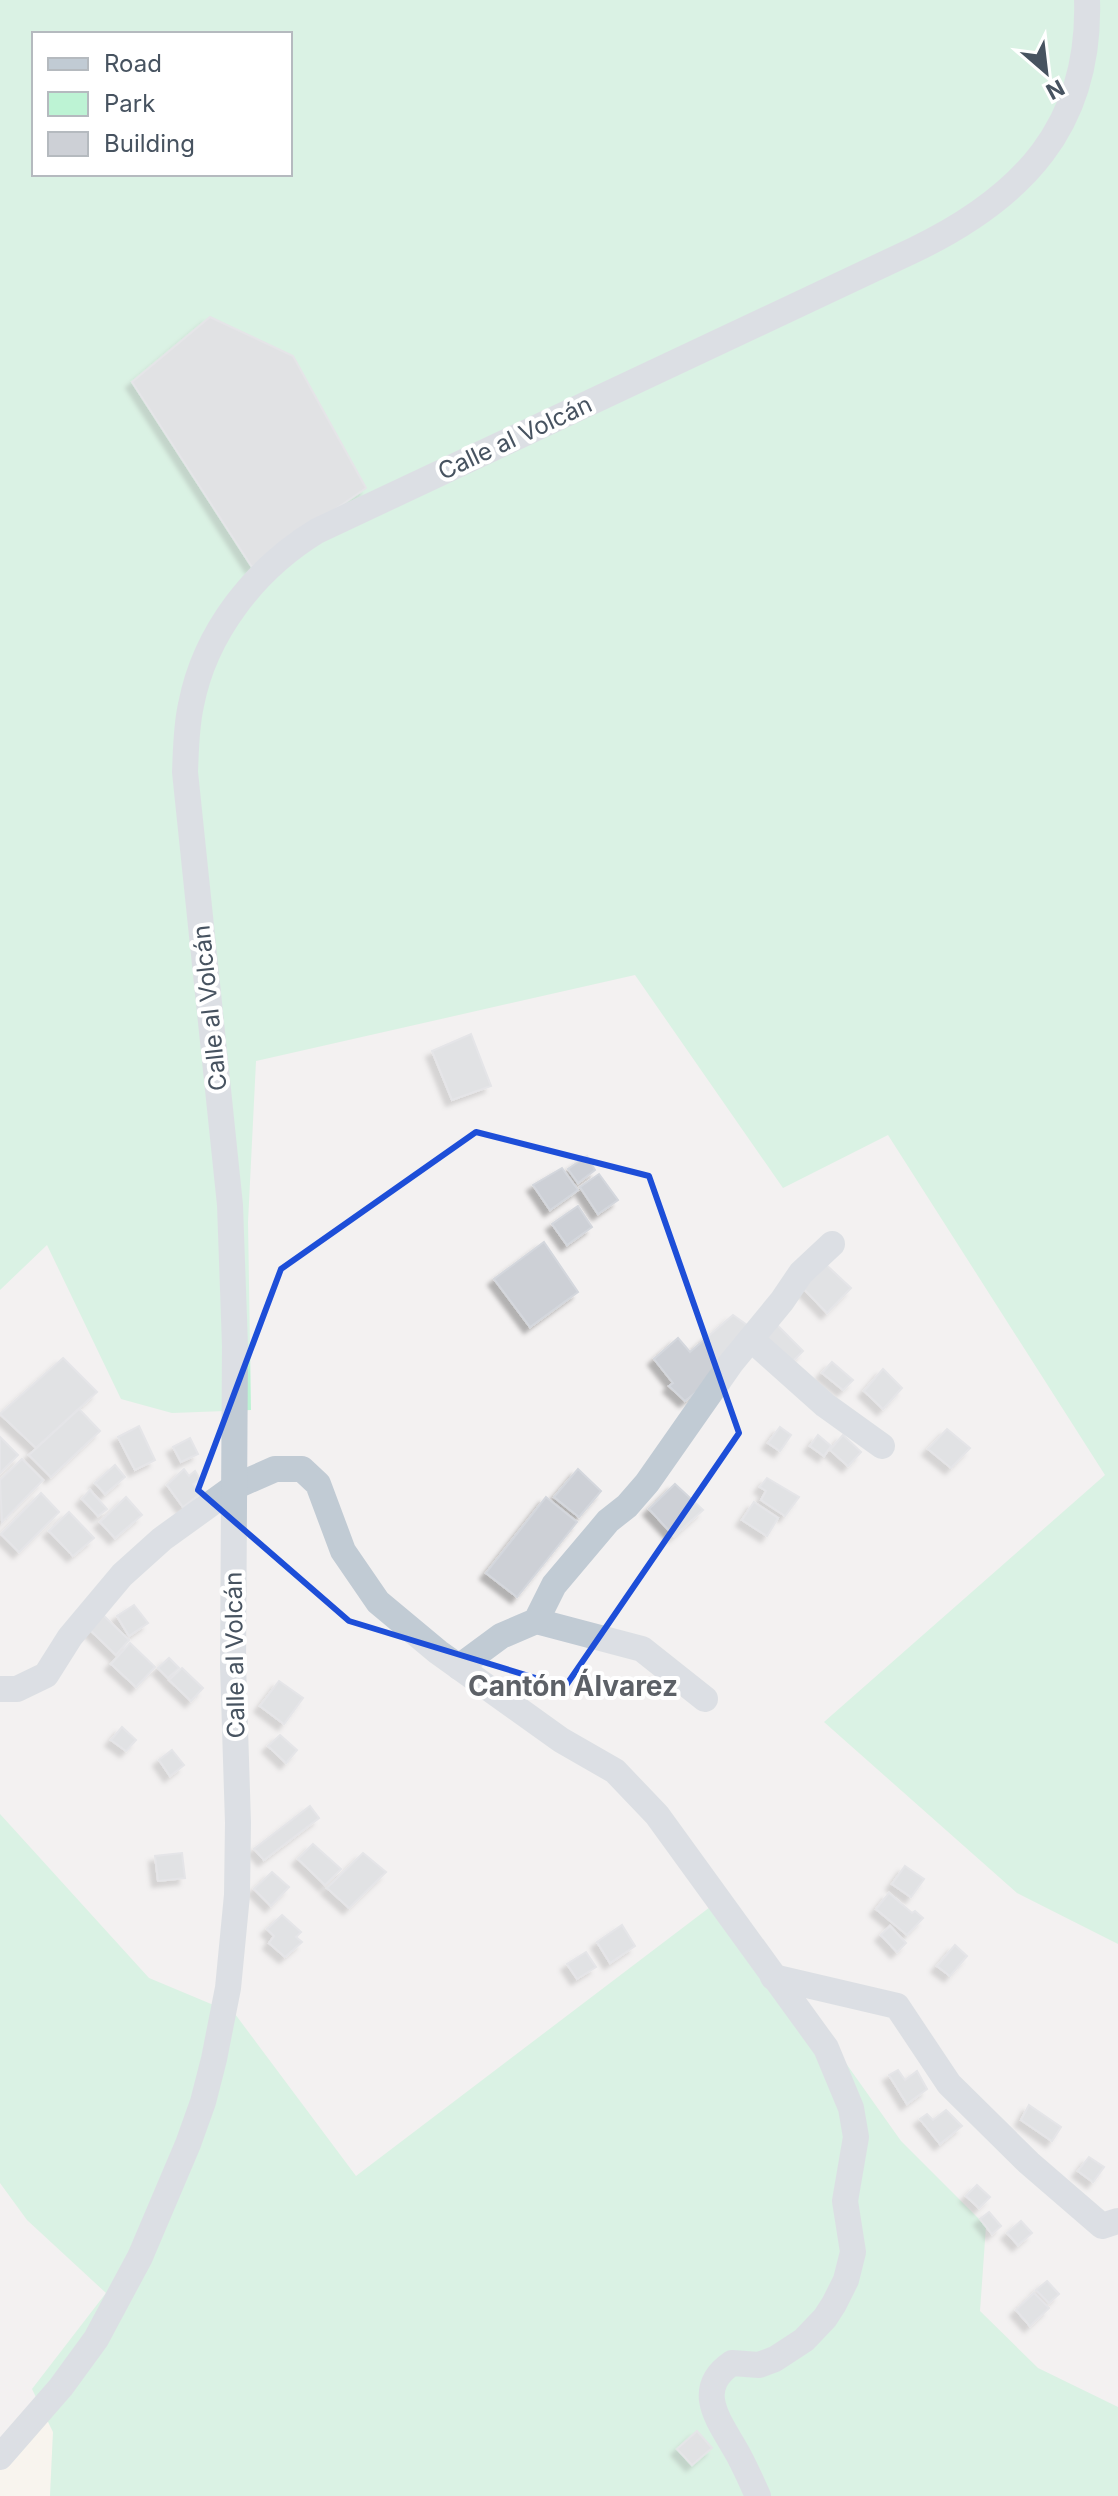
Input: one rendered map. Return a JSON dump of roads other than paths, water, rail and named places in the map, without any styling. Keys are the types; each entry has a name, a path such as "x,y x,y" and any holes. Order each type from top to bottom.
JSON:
{"street":[{"name":"Calle al Volcán","path":"0,2457 61,2387 96,2339 140,2257 188,2144 214,2059 228,1988 237,1895 238,1823 233,1665 235,1346 230,1205 185,772 191,704 197,682 227,618 244,594 264,572 317,531 938,238 984,211 1027,172 1066,113 1085,57 1087,0"},
{"path":"459,1667 489,1644 536,1621 554,1585 608,1521 647,1483 801,1273 832,1244"},
{"path":"751,1339 825,1405 882,1446"},
{"path":"0,1689 17,1689 46,1675 70,1637 122,1575 162,1539 234,1487 275,1469 289,1467 308,1473 324,1495 343,1551 378,1602 459,1667 561,1740 615,1771 629,1783 657,1815 826,2048 851,2108 856,2137 845,2201 853,2252 846,2280 834,2304 804,2340 759,2365 732,2363 714,2379 712,2406 758,2496"},
{"path":"536,1621 642,1649 705,1699"},
{"path":"773,1977 897,2006 949,2084 1029,2163 1102,2226 1118,2221"}],"district":[{"name":"Cantón Álvarez","path":"573,1686"}]}
